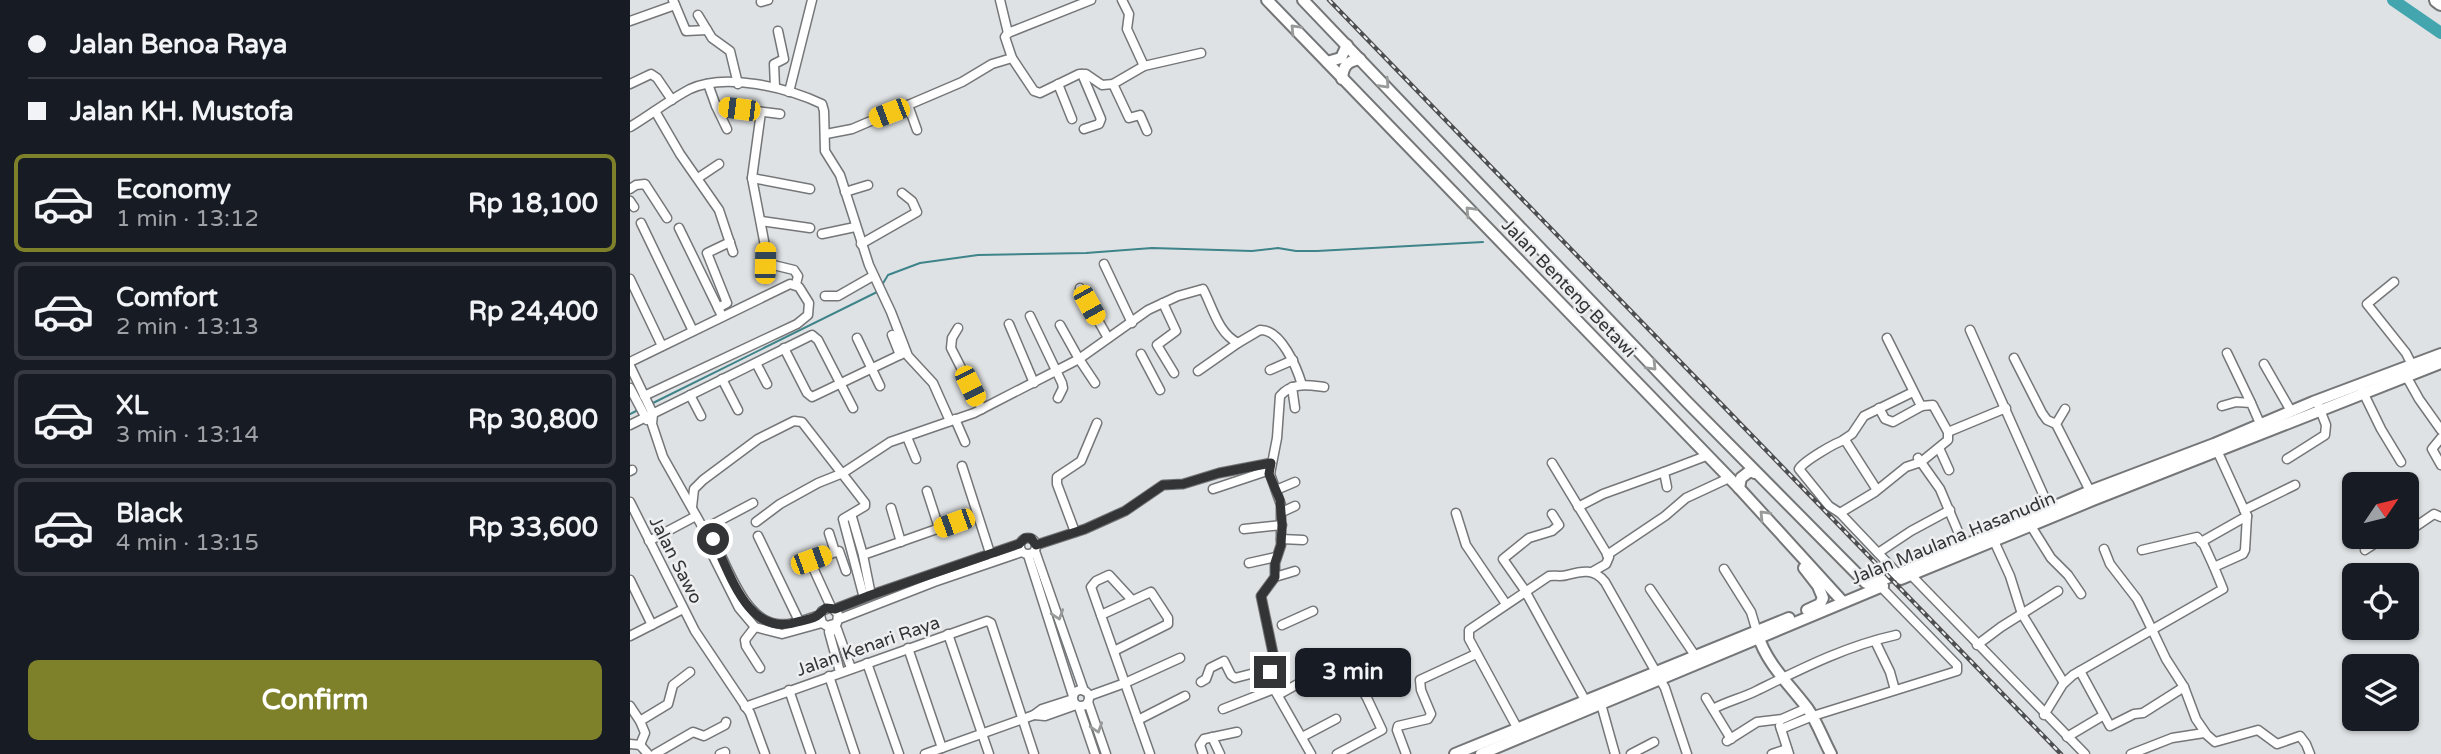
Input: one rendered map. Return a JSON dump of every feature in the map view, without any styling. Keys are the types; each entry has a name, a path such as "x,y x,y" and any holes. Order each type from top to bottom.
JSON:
{"street":[{"path":"789,92 812,0"},
{"path":"1000,0 1008,33"},
{"path":"1082,74 1037,93 1012,58 1005,37 1008,33 1091,0"},
{"path":"1122,0 1129,14 1126,27 1144,66"},
{"name":"Jalan Benteng Betawi","path":"1267,0 1330,61 1739,488 1843,602"},
{"name":"Jalan Benteng Betawi","path":"1303,0 1755,473 1866,583 1879,584"},
{"path":"630,21 674,3 685,31 707,30"},
{"path":"698,15 716,41 730,51 738,84"},
{"path":"775,87 774,64 784,59 778,31"},
{"path":"1082,74 1102,85 1113,84 1144,66 1201,53"},
{"path":"1330,61 1352,54"},
{"path":"1343,76 1345,65 1352,54"},
{"path":"826,134 852,129 962,82 992,64 1012,58"},
{"path":"630,84 651,74 657,78 672,100"},
{"path":"1082,74 1101,119 1099,124 1084,129"},
{"path":"708,84 727,129"},
{"path":"630,127 691,89 708,84 763,84 822,104 825,151 840,174 855,227 903,353"},
{"path":"1058,84 1072,120"},
{"path":"1113,84 1129,118 1140,114 1147,131"},
{"path":"908,105 917,130"},
{"path":"716,106 780,114"},
{"path":"655,111 680,154 719,210 732,247 707,253 727,303 718,308"},
{"path":"761,112 752,178 765,246 765,274"},
{"path":"698,178 719,164"},
{"path":"752,178 810,189"},
{"path":"630,189 645,184 667,218"},
{"path":"845,192 867,186"},
{"path":"861,244 917,212 912,201 902,193"},
{"path":"761,221 810,228"},
{"path":"640,223 693,331"},
{"path":"822,234 855,227"},
{"path":"679,228 722,316"},
{"path":"639,401 804,319 810,309 809,303 796,284 798,276 794,270 765,263"},
{"path":"1104,264 1132,323"},
{"path":"825,296 838,296 873,276"},
{"path":"630,279 662,346"},
{"path":"2394,282 2367,304 2406,353 2407,370 2418,399 2437,417 2441,430"},
{"path":"639,401 630,364 762,296 796,284"},
{"path":"1080,288 1108,338"},
{"path":"756,522 804,490 843,473 890,442 982,410 1056,372 1132,323 1142,313 1178,296 1203,289 1223,331 1238,344"},
{"path":"1160,390 1139,355 1176,331 1163,303"},
{"path":"1030,316 1063,388 1058,398"},
{"path":"1009,324 1034,383"},
{"path":"1060,325 1095,383"},
{"path":"958,328 952,338 951,348 982,410"},
{"path":"1198,371 1257,332 1266,330 1293,360 1302,385"},
{"path":"1970,330 2049,508"},
{"path":"630,425 809,335 814,335 853,408"},
{"path":"892,335 903,353 933,383 965,442"},
{"path":"857,338 880,386"},
{"path":"1887,338 1922,406"},
{"path":"1157,345 1174,373"},
{"path":"784,348 810,396 821,394 903,353"},
{"path":"2227,353 2261,425"},
{"name":"Jalan Maulana Hasanudin","path":"1569,712 1582,694 1758,636 1843,602 2049,508 2216,448 2261,425 2319,405 2441,354"},
{"path":"2014,358 2042,413 2056,424 2089,492"},
{"path":"1270,370 1293,360"},
{"path":"755,362 767,384"},
{"name":"Jalan Maulana Hasanudin","path":"2407,370 2441,363"},
{"path":"2264,364 2288,406"},
{"path":"722,379 737,410"},
{"path":"1292,387 1295,408"},
{"path":"1311,754 1276,692 1270,668 1274,658 1261,596 1275,577 1276,557 1281,539 1282,512 1270,467 1277,438 1280,396 1292,387 1324,387"},
{"path":"630,388 649,416 663,457 706,532 713,539 746,605 755,616 778,625 821,619 831,627 839,619 933,578"},
{"path":"2361,388 2381,429 2401,461"},
{"path":"1913,392 1864,416 1853,434 1831,444 1799,469 1829,506 1840,513 1878,553 1905,573 2085,754"},
{"path":"690,396 701,416"},
{"path":"1672,420 1676,409 1687,402"},
{"path":"2222,406 2236,402 2253,406"},
{"path":"1840,513 1948,440 1948,432 1933,405 1922,406 1893,422 1885,419 1879,408"},
{"path":"2287,459 2325,435 2326,425 2319,405"},
{"name":"Jalan Maulana Hasanudin","path":"2261,425 2288,406 2319,405"},
{"path":"1948,432 2006,408"},
{"path":"2056,424 2065,409"},
{"path":"694,511 692,497 694,489 700,483 758,439 799,421 805,425 865,503 843,519 867,596"},
{"path":"1076,532 1057,484 1057,477 1081,461 1097,423"},
{"path":"907,437 916,459"},
{"path":"2441,438 2431,449 2441,465"},
{"path":"1843,440 1849,444 1877,490"},
{"path":"1939,448 1949,470"},
{"path":"2214,567 2243,554 2246,513 2216,448"},
{"path":"1578,507 1603,494 1706,456"},
{"path":"1919,460 1940,489 1965,548"},
{"path":"1552,463 1609,557 1606,564 1592,572"},
{"path":"962,466 992,558"},
{"path":"821,619 822,611 1076,532 1125,511 1163,485 1183,484 1219,473 1270,467"},
{"path":"1213,489 1270,467"},
{"path":"1739,488 1741,478 1750,471 1755,473"},
{"path":"1664,472 1667,487"},
{"path":"1607,555 1665,516 1682,501 1729,478"},
{"path":"1276,490 1295,482"},
{"path":"2201,542 2295,485"},
{"path":"927,491 939,528"},
{"name":"Jalan Sawo","path":"630,502 695,631 745,707"},
{"path":"706,532 753,503"},
{"path":"1282,512 1295,506"},
{"path":"891,508 901,542"},
{"name":"Jalan Maulana Hasanudin","path":"1965,548 1994,541 2031,526 2049,508"},
{"path":"1878,553 1950,510"},
{"path":"649,541 694,511"},
{"path":"1456,513 1466,545 1506,604"},
{"path":"1552,514 1559,525 1552,531 1529,538 1504,558 1582,694"},
{"path":"2419,525 2434,514 2441,517"},
{"path":"852,517 863,555 867,596"},
{"path":"863,555 954,523"},
{"path":"1244,529 1282,525"},
{"path":"2031,526 2051,558 2068,575 2081,594"},
{"path":"706,532 706,542 738,608 755,627 782,634 821,619"},
{"path":"830,533 835,551"},
{"name":"Jalan Maulana Hasanudin","path":"1455,754 1518,729 1601,704 1655,672 1758,636 1817,606 1822,601 1822,593 1783,535"},
{"path":"758,536 799,621"},
{"path":"2044,715 2064,683 2080,671 2223,589 2201,542 2194,537 2142,550"},
{"path":"1281,539 1303,540"},
{"path":"1994,541 2010,576 2022,614 2064,683"},
{"path":"1028,549 1087,696 1106,754"},
{"path":"1028,549 1075,701 1095,754"},
{"path":"2104,549 2110,564 2137,599 2166,659 2184,688 2204,733 2215,742 2258,730 2277,744 2300,736 2310,754"},
{"path":"839,619 810,562 840,551 846,571"},
{"path":"1249,563 1276,557"},
{"path":"1849,567 1855,584 1854,597"},
{"path":"1724,569 1751,612 1758,636 1782,677 1810,712 1831,754"},
{"path":"1275,577 1295,571"},
{"path":"1518,729 1476,654 1469,639 1469,630 1551,575 1592,572 1597,573 1605,582 1623,610 1665,688 1687,754"},
{"path":"1132,600 1110,575 1096,581 1091,589 1150,754"},
{"path":"630,580 652,625"},
{"path":"1706,698 1729,740 1757,722 1895,691 1956,672 1958,667 1879,584"},
{"path":"1650,589 1696,657"},
{"path":"1977,645 2059,591"},
{"path":"1101,615 1151,592 1169,622 1114,651"},
{"path":"630,636 683,609"},
{"path":"1282,625 1313,611"},
{"name":"Jalan Kenari Raya","path":"745,707 983,621 990,624 1023,719"},
{"path":"755,627 745,640 760,668"},
{"path":"841,672 829,632 838,629 851,668"},
{"path":"948,634 989,754"},
{"path":"1713,709 1817,660 1896,635"},
{"path":"1875,641 1890,672 1895,691"},
{"path":"908,648 942,748"},
{"path":"1406,754 1397,730 1400,725 1430,717 1430,709 1420,681 1476,654"},
{"path":"925,754 1034,715 1045,716 1075,701 1078,691 1087,696 1125,683 1180,658"},
{"path":"1201,682 1206,679 1210,668 1224,661 1235,678 1270,668"},
{"path":"1223,709 1276,692 1343,662 1347,663 1382,730 1337,754"},
{"path":"867,663 899,754"},
{"path":"640,721 667,704 673,685 690,671"},
{"path":"2080,671 2108,725 2112,726 2143,713 2184,688"},
{"path":"828,676 855,754"},
{"path":"789,690 811,754"},
{"path":"1075,701 1084,706 1087,696"},
{"path":"1138,720 1185,696"},
{"path":"1601,704 1615,754"},
{"path":"630,706 645,733 644,749"},
{"path":"745,707 765,754"},
{"path":"1781,729 1810,712"},
{"path":"2067,737 2104,715"},
{"path":"1023,719 1034,754"},
{"path":"1302,737 1336,719"},
{"path":"1772,754 1788,752 1779,719"},
{"path":"655,754 693,732 704,736 725,726 726,722"},
{"name":"Jalan Maulana Hasanudin","path":"1481,754 1518,729"},
{"path":"1203,754 1201,743 1212,737 1237,732"},
{"path":"2131,754 2172,738 2204,733"},
{"path":"1212,737 1220,754"},
{"path":"1634,753 1654,742"},
{"path":"630,744 644,749"},
{"path":"635,754 644,749"}],"waterway":[{"path":"2393,0 2441,33"},
{"path":"882,285 888,275 920,263 978,255 1086,253 1152,248 1252,251 1278,248 1317,251 1483,242"},
{"path":"653,403 877,292"},
{"path":"630,414 638,410"}],"railway":[{"path":"1329,0 2061,754"}],"route":[{"path":"713,539 746,605 755,616 778,625 792,624 820,615 826,608 835,609 1019,544 1025,538 1031,538 1036,545 1085,529 1125,511 1163,485 1183,484 1219,473 1271,463 1269,474 1280,500 1282,525 1275,577 1261,596 1261,607 1274,658 1270,672"}]}
